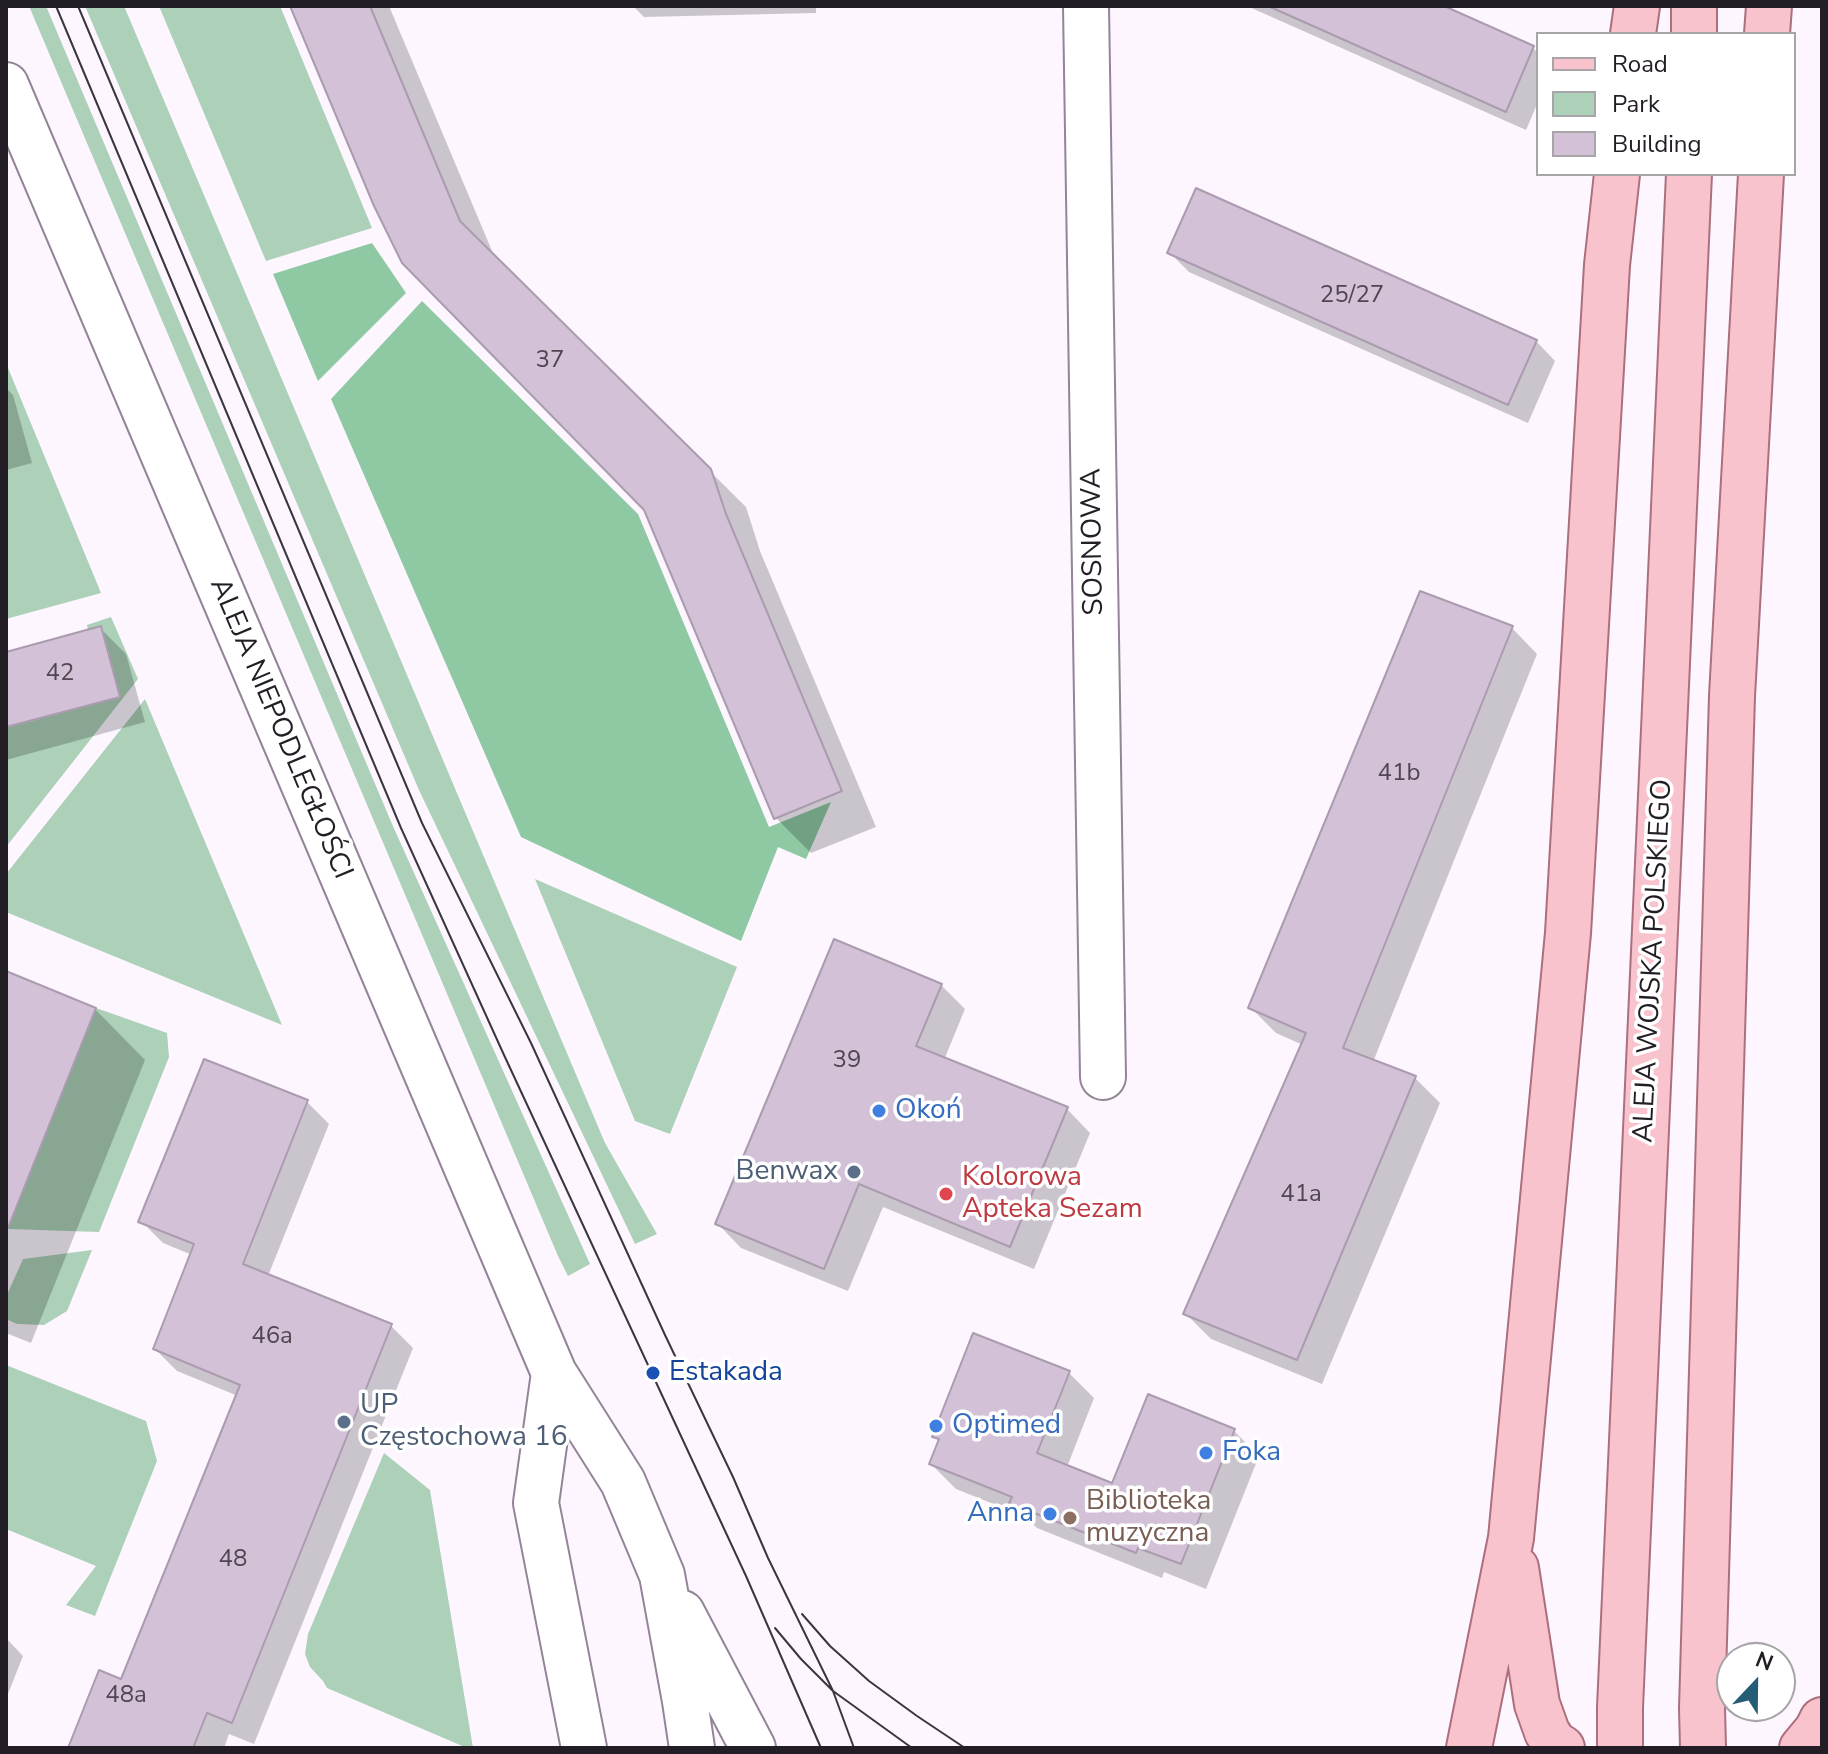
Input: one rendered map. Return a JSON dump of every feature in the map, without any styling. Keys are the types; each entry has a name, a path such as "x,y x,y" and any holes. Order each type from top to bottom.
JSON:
{"main road":[{"path":"1633,32 1637,6"},
{"path":"1694,6 1694,32"},
{"path":"1767,32 1769,6"},
{"path":"1469,1748 1511,1538 1568,933 1607,265 1617,176"},
{"name":"ALEJA WOJSKA POLSKIEGO","path":"1620,1727 1689,176"},
{"path":"1702,1728 1732,696 1761,176"},
{"path":"1511,1538 1537,1704 1547,1732 1554,1743 1562,1748"},
{"path":"1802,1748 1822,1720"}],"street":[{"name":"SOSNOWA","path":"1086,6 1103,1077"},
{"name":"ALEJA NIEPODLEGŁOŚCI","path":"6,85 554,1373 623,1482 662,1575 692,1748"},
{"path":"554,1373 536,1503 584,1748"},
{"path":"662,1575 753,1748"}],"green space":[{"path":"29,6 46,6 392,824 590,1264 568,1276 558,1256"},
{"path":"85,6 124,6 605,1143 657,1234 635,1244 419,790"},
{"path":"159,6 280,6 372,228 266,261"},
{"path":"372,243 406,293 318,381 273,274"},
{"path":"422,301 638,514 769,827 831,802 806,859 778,847 741,941 521,837 331,399"},
{"path":"6,363 101,593 6,619 8,437"},
{"path":"111,617 138,679 6,847 6,728 120,697 102,627 88,630 87,625"},
{"path":"145,699 282,1025 6,912 6,874"},
{"path":"535,879 737,967 670,1134 635,1121"},
{"path":"96,1008 167,1033 169,1057 99,1232 7,1229"},
{"path":"92,1250 67,1311 44,1325 17,1324 6,1319 6,1297 23,1259"},
{"path":"6,1365 146,1421 157,1461 95,1616 66,1605 96,1566 6,1529"},
{"path":"384,1453 430,1490 473,1748 327,1688 310,1667 305,1654 308,1634"}],"building":[{"path":"290,6 370,6 460,221 711,469 726,514 842,791 774,819 644,510 402,263 374,206"},
{"path":"1268,6 1444,6 1534,46 1506,112"},
{"path":"1196,188 1537,340 1508,405 1167,253"},
{"path":"1420,591 1513,626 1343,1048 1416,1076 1297,1360 1183,1314 1306,1033 1248,1008"},
{"path":"101,626 120,697 6,727 6,652"},
{"path":"834,939 942,984 916,1046 1068,1107 1010,1247 859,1184 824,1269 715,1224"},
{"path":"6,971 96,1008 8,1228 6,1227"},
{"path":"204,1059 308,1100 243,1264 392,1324 232,1723 207,1713 193,1748 68,1748 99,1670 121,1679 240,1385 153,1349 194,1244 138,1222"},
{"path":"973,1333 1070,1371 1037,1453 1112,1483 1148,1394 1235,1429 1181,1564 1138,1548 1136,1553 1009,1503 1012,1497 929,1464 939,1439 932,1437"}],"tram line":[{"path":"56,6 401,828 746,1576 821,1748"},
{"path":"78,6 422,823 531,1043 768,1558 833,1691 854,1748"},
{"path":"802,1614 830,1646 869,1681 965,1748"},
{"path":"775,1628 833,1691 912,1748"}],"place":[{"name":"Okoń","path":"879,1111"},
{"name":"Benwax","path":"854,1172"},
{"name":"Kolorowa Apteka Sezam","path":"946,1194"},
{"name":"Estakada","path":"653,1373"},
{"name":"UP Częstochowa 16","path":"344,1422"},
{"name":"Optimed","path":"936,1426"},
{"name":"Foka","path":"1206,1453"},
{"name":"Anna","path":"1050,1514"},
{"name":"Biblioteka muzyczna","path":"1070,1518"}]}
